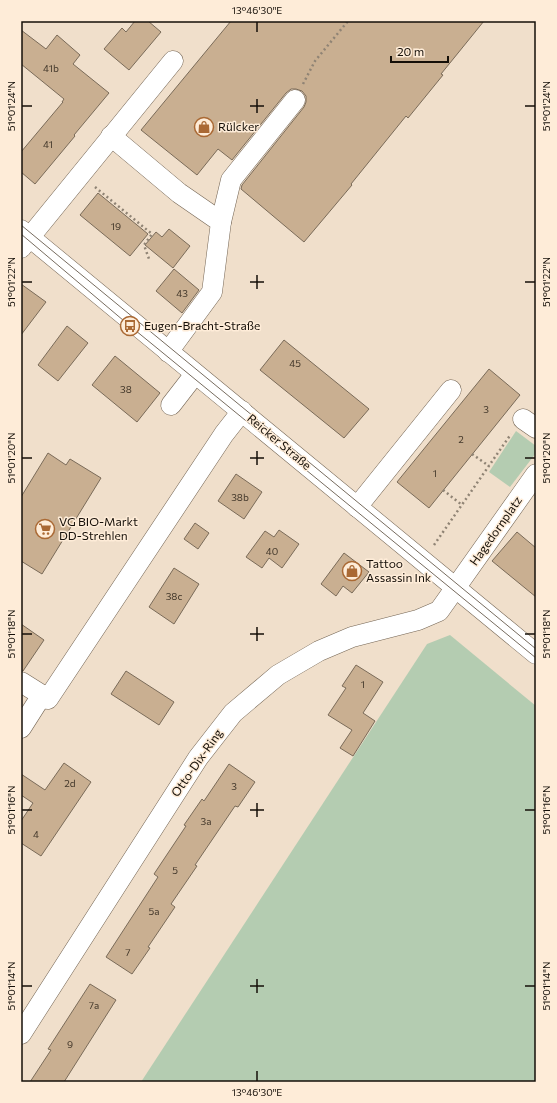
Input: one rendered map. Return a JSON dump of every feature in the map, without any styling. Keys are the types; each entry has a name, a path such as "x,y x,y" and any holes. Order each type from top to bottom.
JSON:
{"street":[{"path":"24,238 173,61"},
{"path":"168,352 212,292 221,222 231,180 295,100"},
{"path":"111,136 179,193 221,222"},
{"name":"Reicker Straße","path":"24,238 242,411 536,654"},
{"path":"171,405 195,374"},
{"path":"357,507 451,390"},
{"path":"21,682 48,699 220,441 242,411"},
{"name":"Hagedornplatz","path":"455,588 536,474"},
{"name":"Otto-Dix-Ring","path":"21,1034 198,758 233,712 278,674 319,651 352,637 418,620 439,611 455,588"},
{"path":"21,728 42,695"}],"path":[{"path":"295,100 315,61 348,21"},
{"path":"92,185 152,234 144,245 149,259"},
{"path":"423,561 488,466 525,426"},
{"path":"472,454 488,466"},
{"path":"443,490 462,505"}],"green space":[{"path":"516,431 536,446 536,453 510,487 489,472"},
{"path":"450,635 536,706 536,1082 141,1082 427,644"}],"building":[{"path":"135,21 148,21 161,32 129,70 104,49 122,28 126,32"},
{"path":"231,21 484,21 408,118 406,116 351,184 352,185 304,242 241,189 242,185 304,107 306,96 302,91 291,89 286,93 232,160 218,149 197,175 141,130"},
{"path":"21,30 46,49 57,35 80,55 73,64 109,93 35,184 21,172 21,152 64,99 21,64"},
{"path":"98,193 148,234 130,256 80,215"},
{"path":"169,229 190,246 173,268 145,245 156,232 162,237"},
{"path":"174,269 199,290 182,313 156,291"},
{"path":"21,284 46,302 21,335"},
{"path":"67,326 88,343 58,381 38,365"},
{"path":"284,340 369,409 344,438 260,370"},
{"path":"115,356 160,393 137,422 92,385"},
{"path":"489,369 520,395 429,508 397,482"},
{"name":"VG BIO-Markt DD-Strehlen","path":"48,453 66,465 70,459 101,478 42,574 21,561 21,497"},
{"path":"236,474 262,492 244,519 218,501"},
{"path":"195,523 209,533 198,549 184,539"},
{"path":"279,530 299,544 282,568 269,558 262,568 246,557 265,531 274,537"},
{"path":"517,532 536,548 536,597 492,561"},
{"path":"344,553 369,572 352,593 343,586 336,596 321,584"},
{"path":"174,568 199,584 174,624 149,607"},
{"path":"21,624 44,640 23,671 21,671"},
{"path":"356,665 383,682 363,713 375,721 353,756 340,748 352,730 328,715 346,688 342,686"},
{"path":"126,671 174,702 159,725 111,694"},
{"path":"64,763 91,782 41,856 21,843 21,821 33,803 21,795 21,774 45,790"},
{"path":"229,764 255,782 238,807 235,806 195,865 197,866 171,904 175,907 132,974 106,957 158,877 154,874 186,826 184,825 202,799 204,801"},
{"path":"90,984 116,1000 64,1082 30,1082 51,1050 48,1049"}],"tram line":[{"path":"21,225 536,649"},
{"path":"21,234 130,326 536,658"}],"place":[{"name":"Rülcker","path":"204,127"},
{"name":"Eugen-Bracht-Straße","path":"130,326"},
{"name":"VG BIO-Markt DD-Strehlen","path":"45,529"},
{"name":"Tattoo Assassin Ink","path":"352,571"}]}
